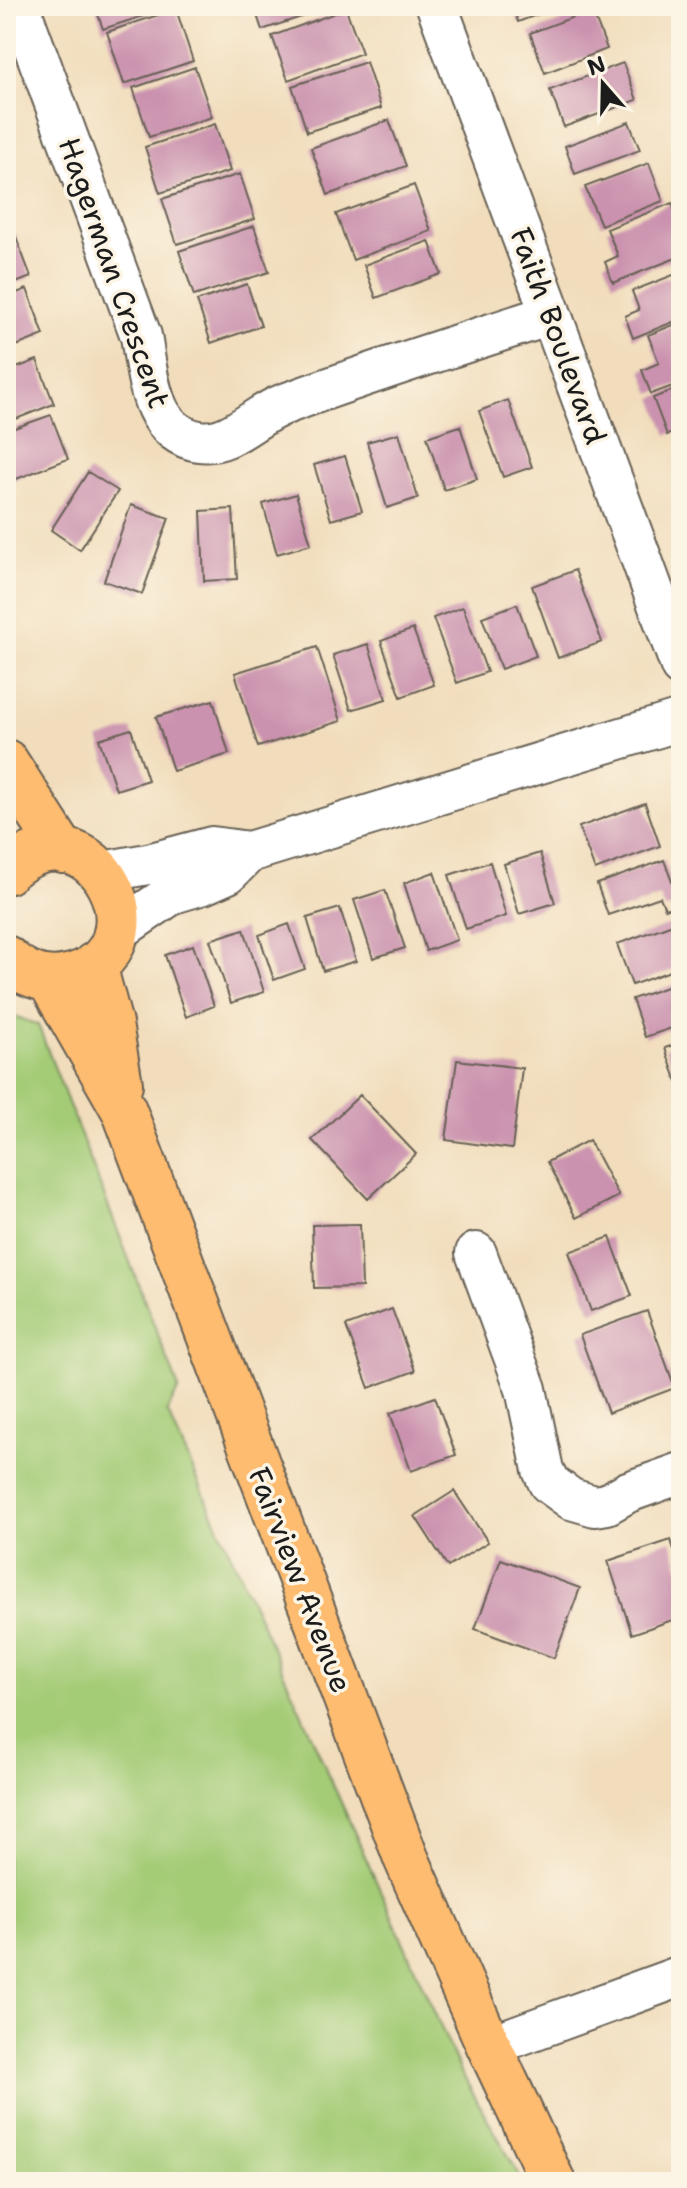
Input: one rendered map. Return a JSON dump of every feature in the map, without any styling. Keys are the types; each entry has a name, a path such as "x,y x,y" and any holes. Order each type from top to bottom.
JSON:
{"main road":[{"path":"6,762 63,851"},
{"path":"6,795 12,867 47,851 63,851 84,858 102,872 113,890 118,910 105,949 110,1024 124,1110"},
{"path":"6,958 25,972 49,979 81,974 105,949"},
{"name":"Fairview Avenue","path":"49,979 124,1110 406,1858 553,2182"}],"street":[{"name":"Hagerman Crescent","path":"19,6 141,336 157,411 175,431 199,441 220,439 278,406 550,315"},
{"name":"Faith Boulevard","path":"437,6 681,666"},
{"path":"102,872 212,847 249,852 681,720"},
{"path":"105,949 173,893 228,873 249,852"},
{"path":"476,1253 526,1389 543,1470 549,1483 571,1499 595,1506 607,1504 628,1492 681,1473"},
{"path":"489,2046 681,1976"}],"green space":[{"path":"6,1015 38,1025 179,1389 167,1411 461,2072 523,2182 6,2182"}],"building":[{"path":"95,6 171,6 171,7 103,29"},
{"path":"254,6 331,6 331,7 262,30"},
{"path":"512,6 560,6 518,22"},
{"path":"176,9 193,61 124,84 107,32"},
{"path":"346,9 362,53 288,80 272,36"},
{"path":"592,10 607,49 545,73 530,33"},
{"path":"366,62 381,108 307,132 292,86"},
{"path":"623,63 637,100 564,127 550,90"},
{"path":"195,67 212,117 149,137 133,88"},
{"path":"389,120 406,166 328,195 311,148"},
{"path":"629,122 640,150 575,174 565,146"},
{"path":"215,124 230,171 160,193 145,147"},
{"path":"649,163 663,201 601,225 585,187"},
{"path":"240,174 255,219 177,244 162,199"},
{"path":"414,185 431,231 353,260 336,214"},
{"path":"672,203 681,227 681,256 613,283 605,262 618,256 607,229"},
{"path":"254,226 269,272 194,296 179,251"},
{"path":"15,234 31,277 6,287 6,238"},
{"path":"429,241 441,274 376,298 364,265"},
{"path":"681,272 681,319 633,338 625,316 639,310 632,291"},
{"path":"247,284 261,326 211,343 197,301"},
{"path":"27,289 44,335 6,350 6,297"},
{"path":"681,322 681,383 651,394 642,370 659,363 648,335"},
{"path":"37,360 54,404 6,423 6,372"},
{"path":"681,387 681,430 667,435 653,398"},
{"path":"508,400 532,467 503,477 479,411"},
{"path":"51,415 68,459 6,483 6,431"},
{"path":"460,426 477,479 444,490 427,437"},
{"path":"399,433 418,498 387,508 367,442"},
{"path":"345,456 362,511 331,520 314,465"},
{"path":"88,472 118,491 80,550 51,530"},
{"path":"296,494 311,544 277,554 263,504"},
{"path":"131,505 169,518 142,594 104,581"},
{"path":"233,509 237,579 204,581 201,511"},
{"path":"575,570 602,642 558,658 532,586"},
{"path":"517,604 536,656 501,669 482,617"},
{"path":"463,607 487,672 457,683 433,618"},
{"path":"413,629 434,685 401,697 381,641"},
{"path":"368,644 386,699 351,710 333,655"},
{"path":"317,647 341,721 258,747 235,673"},
{"path":"213,700 229,754 173,771 156,717"},
{"path":"131,729 148,780 116,790 99,739"},
{"path":"645,803 660,846 595,870 579,827"},
{"path":"540,853 555,903 519,914 504,864"},
{"path":"664,860 680,904 665,909 660,897 608,915 597,884"},
{"path":"490,862 506,916 466,929 449,875"},
{"path":"434,872 457,940 426,951 404,883"},
{"path":"385,890 405,948 373,958 354,900"},
{"path":"340,908 356,961 323,971 307,918"},
{"path":"681,921 681,967 632,985 617,944"},
{"path":"289,924 305,969 274,980 259,935"},
{"path":"244,929 264,992 231,1003 210,940"},
{"path":"193,945 214,1006 186,1017 165,955"},
{"path":"681,982 681,1025 645,1037 632,999"},
{"path":"681,1042 681,1081 677,1082 665,1048"},
{"path":"457,1060 522,1068 512,1149 446,1140"},
{"path":"360,1095 416,1154 368,1199 312,1140"},
{"path":"589,1140 619,1196 576,1218 547,1162"},
{"path":"360,1224 362,1287 314,1288 312,1225"},
{"path":"610,1237 632,1296 591,1311 569,1252"},
{"path":"392,1309 415,1371 369,1388 346,1326"},
{"path":"647,1311 675,1388 608,1413 580,1335"},
{"path":"435,1397 456,1455 411,1471 390,1413"},
{"path":"454,1491 488,1542 448,1567 415,1516"},
{"path":"671,1540 681,1572 681,1617 632,1634 608,1561"},
{"path":"501,1559 580,1588 554,1658 475,1629"}]}
